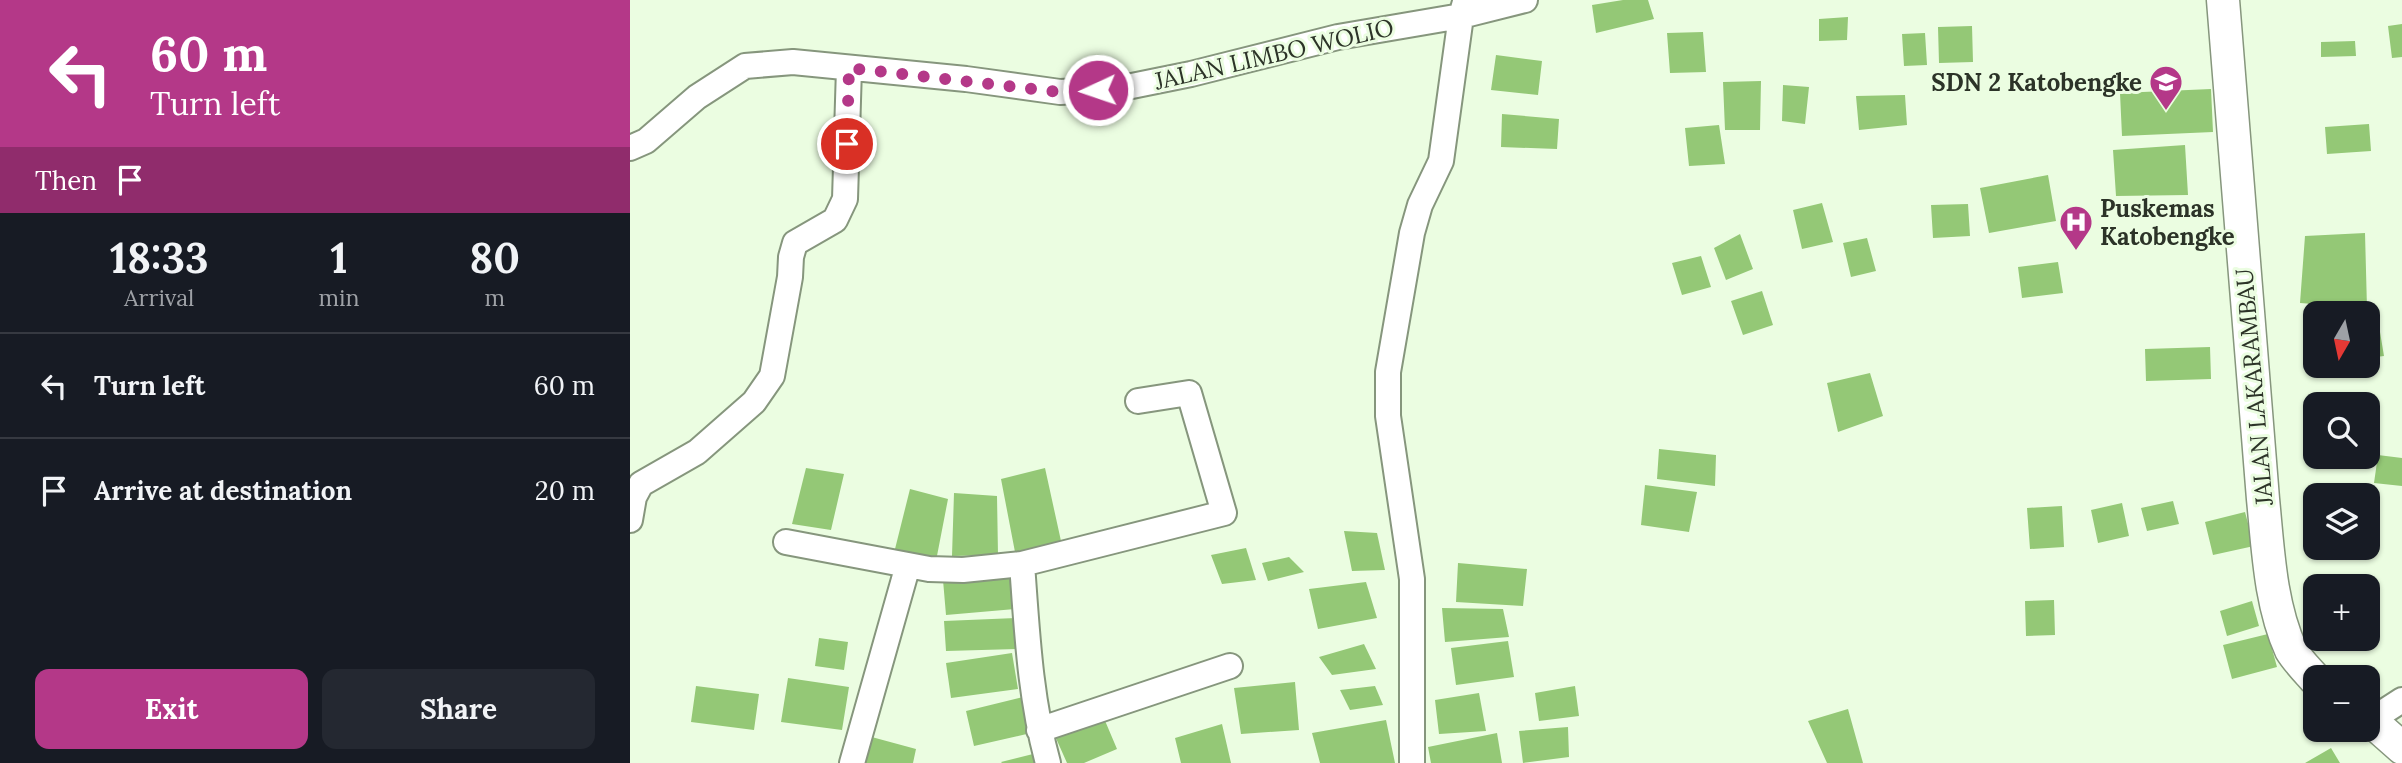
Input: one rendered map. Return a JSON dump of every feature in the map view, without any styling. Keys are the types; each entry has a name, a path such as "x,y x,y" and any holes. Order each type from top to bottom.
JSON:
{"street":[{"name":"JALAN LIMBO WOLIO","path":"630,148 646,141 697,96 744,65 793,62 1060,92 1117,89 1191,74 1463,8 1525,0"},
{"name":"JALAN LAKARAMBAU","path":"2223,0 2261,486 2271,572 2279,614 2292,652 2303,665"},
{"path":"1412,763 1412,579 1388,416 1388,372 1412,233 1420,205 1441,161 1463,8"},
{"path":"630,520 641,484 697,452 754,402 772,376 795,243 835,220 845,199 849,68"},
{"path":"786,542 908,565 963,570 1021,564 1224,513 1189,393 1138,401"},
{"path":"630,472 660,473"},
{"path":"1021,564 1030,676 1039,730 1048,763"},
{"path":"852,763 908,565"},
{"path":"1039,730 1230,666"},
{"path":"2380,713 2402,700"},
{"path":"2380,729 2402,748"}],"building":[{"path":"1623,0 1648,0 1654,19 1596,33 1592,5"},
{"path":"1848,17 1847,40 1819,41 1819,19"},
{"path":"2402,24 2402,57 2392,58 2388,26"},
{"path":"1972,26 1973,62 1939,63 1938,27"},
{"path":"1703,32 1706,72 1670,73 1667,33"},
{"path":"1925,33 1927,65 1904,66 1902,34"},
{"path":"2355,41 2356,56 2321,57 2321,42"},
{"path":"1496,55 1542,61 1538,95 1491,90"},
{"path":"1761,81 1760,130 1725,130 1723,82"},
{"path":"1783,85 1809,87 1805,124 1782,121"},
{"name":"SDN 2 Katobengke","path":"2211,89 2213,132 2122,136 2120,93"},
{"path":"1905,95 1907,125 1859,130 1856,96"},
{"path":"1502,114 1559,119 1557,149 1501,147"},
{"path":"2369,124 2371,151 2327,154 2325,127"},
{"path":"1719,125 1725,164 1689,166 1685,128"},
{"path":"2185,145 2188,195 2116,196 2113,150"},
{"path":"2048,175 2056,221 1989,233 1980,188"},
{"path":"1822,203 1833,242 1802,249 1793,210"},
{"path":"1968,204 1970,236 1933,238 1931,205"},
{"path":"2365,233 2367,301 2300,303 2305,236"},
{"path":"1740,234 1753,269 1726,280 1714,248"},
{"path":"1867,238 1876,271 1851,277 1843,243"},
{"path":"1701,256 1711,287 1682,295 1672,263"},
{"path":"2058,262 2063,293 2022,298 2018,267"},
{"path":"1762,291 1773,325 1743,335 1731,301"},
{"path":"2380,332 2384,356 2380,356"},
{"path":"2210,347 2211,379 2146,381 2145,349"},
{"path":"1870,373 1883,416 1838,432 1827,383"},
{"path":"1659,449 1716,455 1715,486 1657,479"},
{"path":"2380,455 2402,458 2402,486 2374,483 2376,469 2380,469"},
{"path":"806,468 844,474 831,530 792,524"},
{"path":"1045,468 1061,541 1015,552 1001,479"},
{"path":"1645,485 1697,492 1689,532 1641,525"},
{"path":"910,489 948,499 936,561 894,553"},
{"path":"954,493 997,496 998,555 952,556"},
{"path":"2173,501 2179,524 2147,531 2141,508"},
{"path":"2122,503 2129,536 2098,543 2091,510"},
{"path":"2062,506 2064,547 2030,549 2027,508"},
{"path":"2245,512 2254,546 2213,555 2205,522"},
{"path":"1344,531 1377,533 1385,570 1352,571"},
{"path":"1246,548 1256,580 1222,584 1211,555"},
{"path":"1289,557 1304,572 1268,581 1262,563"},
{"path":"1458,563 1527,569 1523,606 1456,602"},
{"path":"1012,574 1015,609 946,615 943,580"},
{"path":"1366,582 1377,618 1318,629 1309,589"},
{"path":"2054,600 2055,635 2026,636 2025,601"},
{"path":"2252,601 2259,626 2227,636 2220,611"},
{"path":"1442,608 1503,609 1509,637 1445,642"},
{"path":"1016,618 1017,649 946,651 944,621"},
{"path":"2268,634 2277,667 2232,679 2223,645"},
{"path":"819,638 848,642 844,670 815,666"},
{"path":"1508,641 1514,677 1456,685 1451,648"},
{"path":"1364,644 1376,669 1332,675 1319,657"},
{"path":"1012,653 1018,689 951,698 946,663"},
{"path":"788,678 849,687 842,730 781,722"},
{"path":"1295,682 1299,730 1241,734 1234,688"},
{"path":"696,686 759,694 754,730 691,722"},
{"path":"1375,686 1383,705 1350,710 1340,690"},
{"path":"1575,686 1579,716 1539,721 1535,693"},
{"path":"1479,693 1486,731 1439,734 1435,700"},
{"path":"1023,697 1031,733 974,746 966,711"},
{"path":"1848,709 1863,763 1827,763 1808,721"},
{"path":"1103,716 1117,749 1084,763 1067,763 1055,736"},
{"path":"1386,720 1395,763 1320,763 1312,733"},
{"path":"1222,724 1231,763 1181,763 1175,738"},
{"path":"1568,727 1569,757 1523,763 1519,731"},
{"path":"1497,733 1502,763 1431,763 1428,747"},
{"path":"868,736 916,749 913,763 861,763"},
{"path":"2331,748 2340,763 2305,763"},
{"path":"1033,754 1036,763 1001,762"}],"place":[{"name":"SDN 2 Katobengke","path":"2166,112"},
{"name":"Puskemas Katobengke","path":"2076,252"}],"route":[{"path":"847,144 849,68 966,79 1060,92 1098,90"}]}
